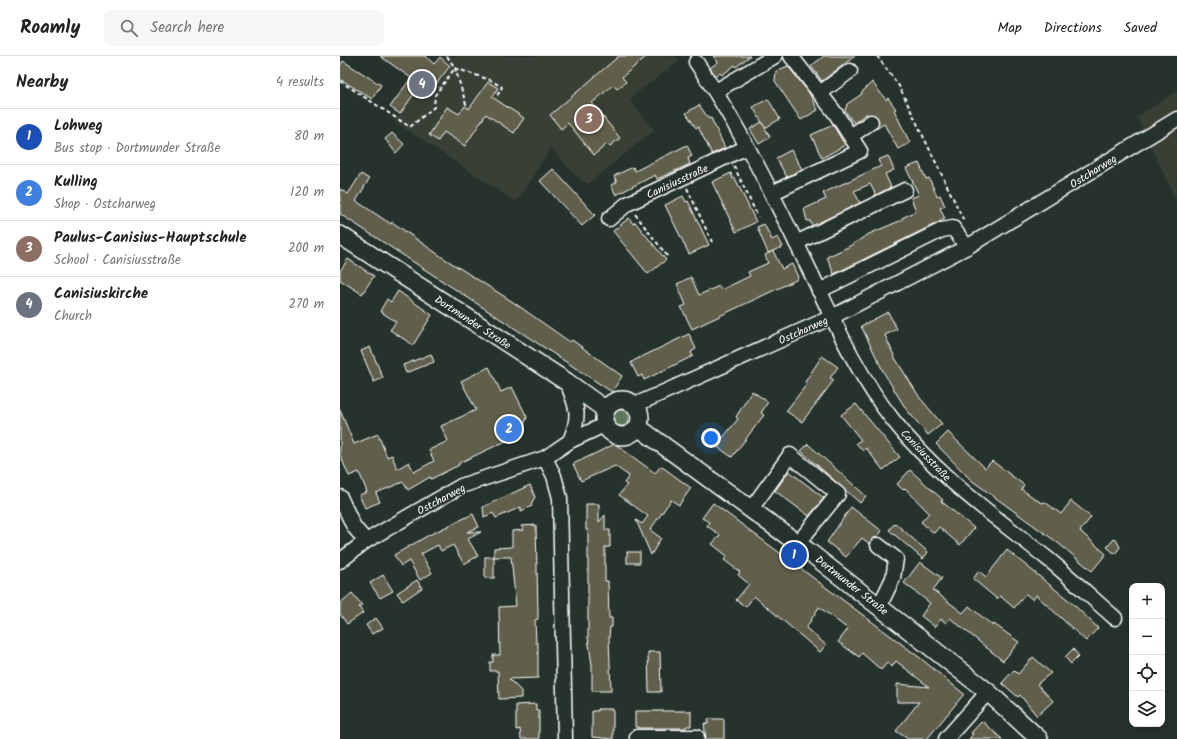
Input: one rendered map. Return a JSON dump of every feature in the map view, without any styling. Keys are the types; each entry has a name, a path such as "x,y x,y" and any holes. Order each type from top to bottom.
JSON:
{"main road":[{"name":"Dortmunder Straße","path":"340,235 567,382 605,417 611,433 620,437 630,434 638,427 798,543 879,606 988,692 1039,739"},
{"path":"605,417 614,402 625,400 635,406 639,414 638,427"}],"street":[{"path":"716,91 775,56"},
{"path":"772,193 860,151 820,93 791,56"},
{"name":"Canisiusstraße","path":"696,62 716,91 772,193 860,370 892,419 931,464 979,506 1049,560 1115,618"},
{"path":"820,93 850,71"},
{"name":"Ostcharweg","path":"635,406 832,316 972,245 1177,119"},
{"path":"851,136 871,122"},
{"name":"Canisiusstraße","path":"609,219 627,204 747,147"},
{"path":"796,243 905,190"},
{"path":"820,291 942,230 953,228 972,245"},
{"path":"567,382 577,409 577,422 570,441"},
{"name":"Ostcharweg","path":"340,561 366,541 461,486 545,458 605,417"},
{"path":"751,509 790,455 838,494 798,543"},
{"path":"545,458 554,476 560,498 565,739"},
{"path":"340,497 354,527 366,541"},
{"path":"878,545 896,559 892,578 879,606"},
{"path":"946,739 988,692"},
{"path":"637,739 637,737 697,737 697,739"}],"path":[{"path":"447,56 455,68 466,104 469,107"},
{"path":"877,56 899,86 972,245"},
{"path":"340,82 410,127 434,107 435,95 455,68"},
{"path":"455,68 490,80 502,87 496,98"},
{"path":"729,156 758,217"},
{"path":"682,178 712,242"},
{"path":"627,204 668,258"}],"shaded area":[{"path":"441,56 675,56 679,61 629,99 654,130 588,184 576,176 551,148 516,202 394,121 420,85 430,92 445,74 450,66"},
{"path":"1177,91 1177,202 1137,117"}],"green space":[{"path":"618,410 624,410 629,415 627,424 624,426 618,426 613,421 613,415"}],"building":[{"path":"380,56 425,56 434,64 440,57 450,66 430,92 420,85 400,114 390,107 411,78"},
{"path":"619,56 647,56 622,77 626,82 617,89 613,85 592,103 620,138 610,146 607,144 594,155 568,123 561,129 550,115"},
{"path":"713,56 750,56 736,67 735,65 722,75 720,73 716,76 710,68 718,62"},
{"path":"824,56 855,56 822,81 811,66"},
{"path":"343,61 381,85 372,99 340,79 340,66"},
{"path":"788,66 809,93 818,110 801,120 775,81 776,71"},
{"path":"488,82 498,88 492,97 524,118 514,133 486,114 465,146 444,132 438,141 429,135 447,107 459,114 465,106 469,109"},
{"path":"872,82 886,100 888,98 896,109 894,110 910,143 898,149 884,124 876,129 879,122 875,115 866,114 854,123 845,111 847,104 862,94 861,93"},
{"path":"768,99 780,119 765,128 753,107"},
{"path":"699,105 709,119 711,118 725,148 712,154 698,127 696,128 686,113"},
{"path":"762,122 770,137 759,144 750,129"},
{"path":"833,125 845,145 822,158 811,135"},
{"path":"392,133 404,144 396,153 385,139"},
{"path":"687,145 692,156 688,158 690,164 657,179 655,175 616,195 611,185 617,182 614,176 633,167 635,171"},
{"path":"791,150 802,169 787,177 776,158"},
{"path":"888,156 894,170 885,174 891,187 876,195 870,184 854,191 860,203 812,226 810,221 807,221 804,209 826,199 823,193 881,166 878,160"},
{"path":"919,163 926,179 929,178 937,196 940,195 945,206 940,208 945,219 834,274 827,257 848,247 869,234 902,220 902,218 916,211 911,198 919,195 906,168"},
{"path":"553,169 595,215 582,226 540,181"},
{"path":"731,173 733,179 735,178 756,222 736,232 712,182"},
{"path":"361,174 369,179 356,201 391,224 392,222 442,257 513,302 570,342 572,340 622,376 612,392 340,214 340,189 348,194"},
{"path":"683,196 686,202 688,201 709,245 689,254 665,205"},
{"path":"629,218 633,224 635,222 666,260 648,274 613,231"},
{"path":"764,224 772,240 778,237 783,247 768,253 757,227"},
{"path":"773,251 782,269 792,264 798,277 796,280 692,329 681,307 686,305 677,284 691,277 699,295 719,286 721,290 750,276 748,272 768,263 765,255"},
{"path":"348,259 374,276 362,294 340,280 340,271"},
{"path":"398,291 432,315 413,345 390,330 396,322 380,311 387,299 391,302"},
{"path":"888,312 897,329 885,335 895,358 920,398 942,424 928,435 906,409 884,373 861,326"},
{"path":"689,334 696,349 691,352 693,356 644,380 642,375 638,377 631,363"},
{"path":"370,347 383,378 374,382 361,351"},
{"path":"431,354 434,362 406,373 403,365"},
{"path":"822,356 838,367 830,378 834,380 802,422 786,411 807,384 805,382"},
{"path":"489,367 501,392 512,387 527,417 521,434 459,463 459,465 431,479 430,477 408,490 403,482 376,493 380,502 365,508 359,495 367,492 359,472 349,476 340,455 340,410 354,444 378,434 387,457 392,455 397,469 409,462 414,472 434,461 429,450 448,441 441,426 476,410 461,381"},
{"path":"752,391 768,402 761,413 764,415 732,457 716,446 738,419 736,417"},
{"path":"856,404 900,457 883,470 866,448 863,451 856,443 861,440 841,415"},
{"path":"948,432 985,468 992,461 1024,485 1021,489 1042,503 1045,502 1061,514 1071,501 1091,517 1080,531 1106,554 1092,571 1058,543 971,480 936,444"},
{"path":"615,444 655,473 661,466 691,488 679,505 671,500 650,530 661,538 651,555 636,520 642,524 648,516 619,495 627,485 624,483 629,476 615,466 581,481 573,464"},
{"path":"808,444 866,496 860,503 801,451"},
{"path":"910,470 943,500 941,501 974,528 960,545 939,527 934,533 921,522 929,513 905,488 903,490 897,484"},
{"path":"789,471 824,498 809,516 775,491"},
{"path":"530,485 535,497 531,504 532,506 521,511 521,507 496,518 493,513 484,517 483,507"},
{"path":"713,503 919,657 964,694 927,739 908,739 896,731 919,702 897,702 897,684 929,687 896,661 892,667 887,663 881,670 862,653 859,657 838,642 848,629 819,607 806,628 826,645 820,652 754,596 746,607 736,600 749,584 738,575 740,572 724,560 727,556 712,544 720,535 707,526 709,522 702,518"},
{"path":"586,504 599,504 599,522 605,515 605,530 610,530 610,547 605,547 605,581 608,581 609,618 612,618 612,627 610,627 609,638 611,691 592,691 592,665 588,638 588,530 586,530"},
{"path":"851,507 882,531 872,540 870,544 862,538 846,557 827,542"},
{"path":"473,514 479,527 467,532 481,532 468,539 478,556 464,564 453,545 441,551 438,545 421,554 432,573 420,580 409,561 401,566 394,555 429,535"},
{"path":"895,523 928,552 923,559 889,530"},
{"path":"536,525 538,619 535,620 536,643 538,643 538,678 509,679 521,691 521,698 499,699 498,671 490,671 490,662 493,662 493,655 500,655 499,607 516,606 511,557 494,557 494,548 512,547 512,531 524,530 521,526"},
{"path":"1115,538 1120,547 1115,554 1107,547"},
{"path":"1007,550 1072,603 1098,628 1086,641 1036,595 1033,600 1026,594 1014,608 1000,596 997,599 973,579 979,571 986,577"},
{"path":"627,552 640,552 640,563 627,563"},
{"path":"485,557 494,557 494,578 485,578"},
{"path":"920,562 942,578 933,590 963,613 969,606 993,626 994,624 1019,642 1003,661 950,618 946,623 941,619 935,627 921,616 930,603 904,583"},
{"path":"383,575 393,591 380,598 370,583"},
{"path":"417,580 422,588 403,601 397,593"},
{"path":"352,593 362,605 359,607 363,613 347,624 340,614 340,603"},
{"path":"376,618 383,628 372,634 366,625"},
{"path":"1073,649 1079,656 1071,664 1065,657"},
{"path":"648,652 660,652 661,692 649,692"},
{"path":"1033,657 1051,673 1037,684 1053,701 1037,716 1020,695 1018,697 1002,683 1014,670 1018,674"},
{"path":"536,704 536,710 539,710 539,739 521,739 520,729 516,730 516,705"},
{"path":"598,709 613,709 613,739 592,737 592,711 598,711"},
{"path":"635,711 691,711 691,726 686,726 686,728 635,727"},
{"path":"708,719 724,719 724,739 706,739 704,723 708,724"},
{"path":"982,721 1002,739 969,739 973,734 971,733"}],"place":[{"name":"Canisiuskirche","path":"422,84"},
{"name":"Paulus-Canisius-Hauptschule","path":"589,119"},
{"name":"Kulling","path":"509,429"},
{"name":"Lohweg","path":"794,555"}]}
